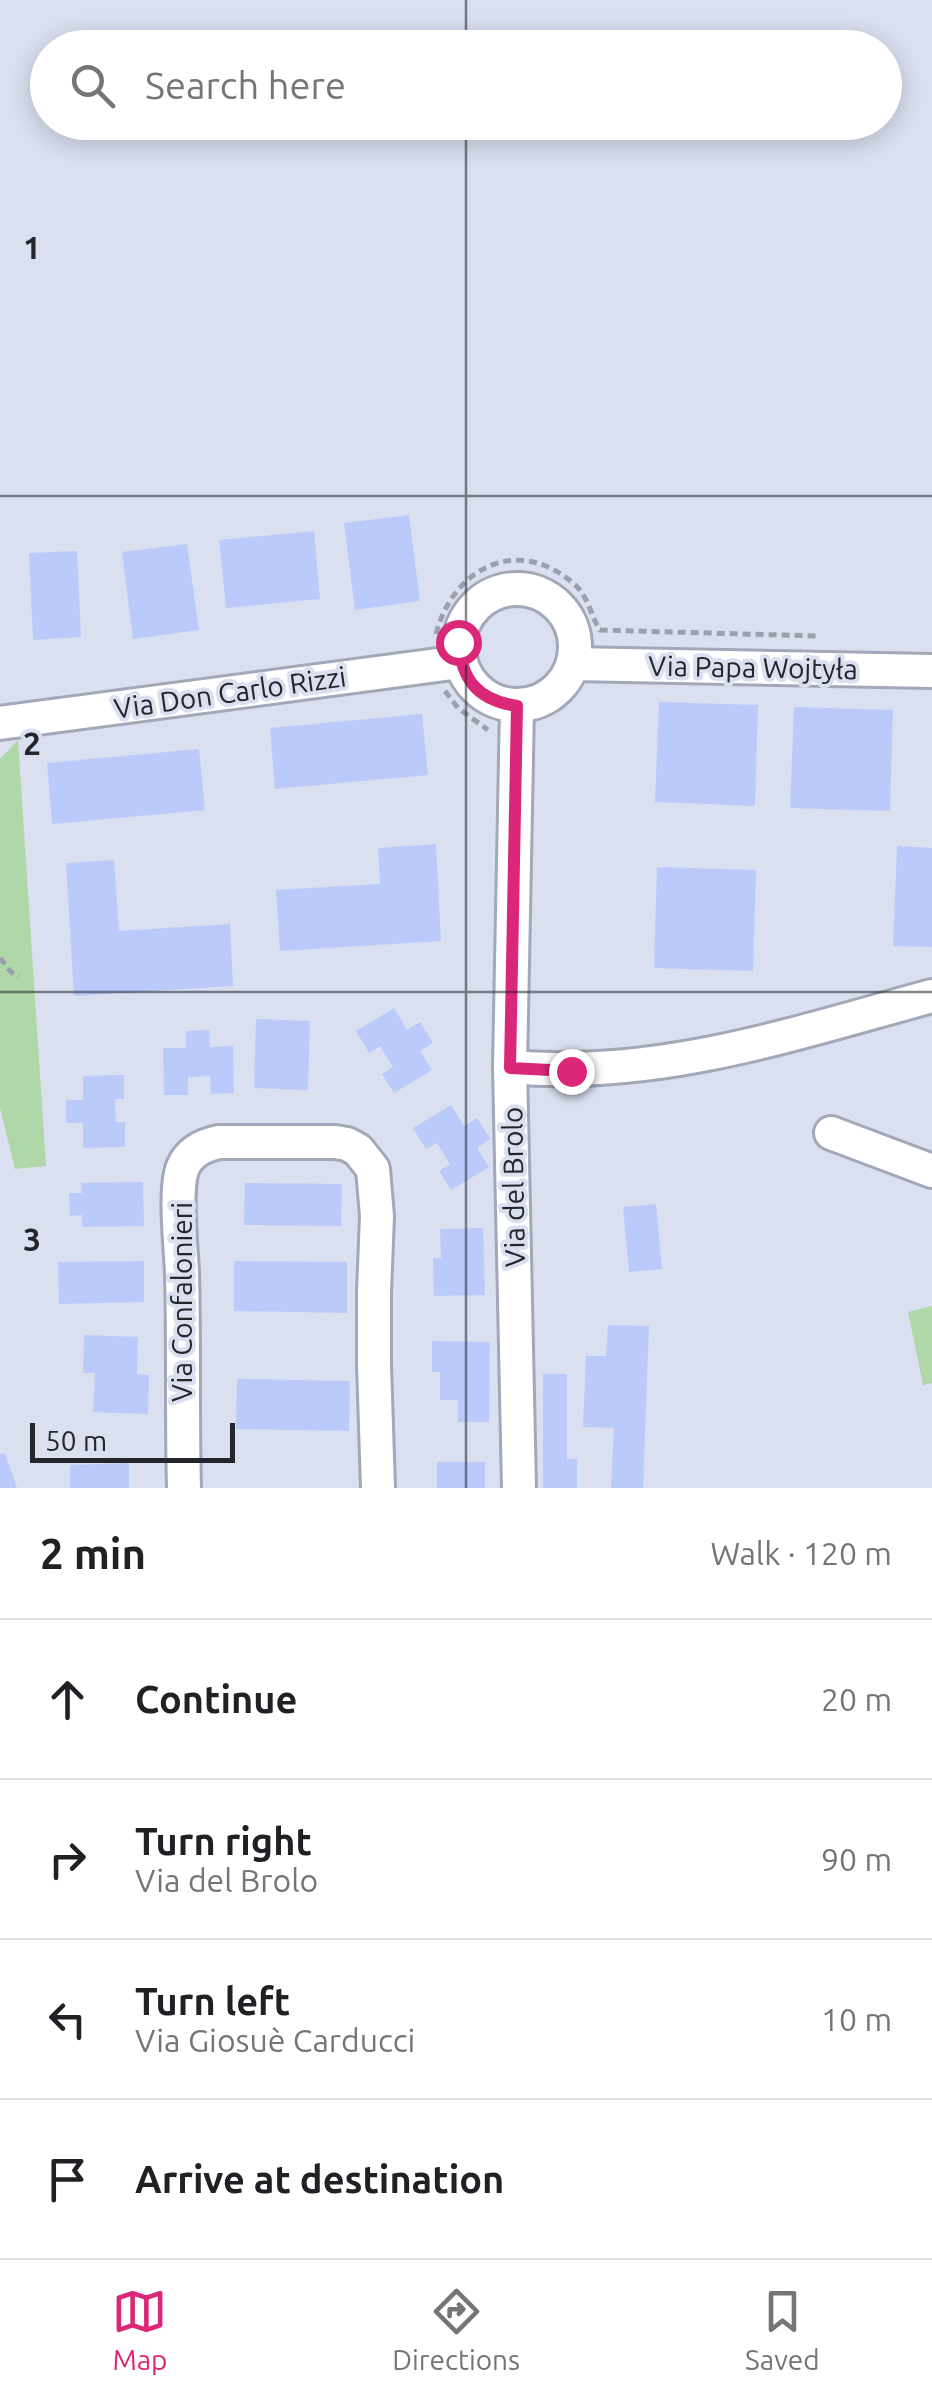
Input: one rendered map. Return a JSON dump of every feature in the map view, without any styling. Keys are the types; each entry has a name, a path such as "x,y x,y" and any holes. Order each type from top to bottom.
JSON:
{"street":[{"path":"509,588 528,589 562,608 572,625 576,644 574,664 552,694 536,703 498,703 481,694 460,662 458,642 463,623 474,606 490,594 509,588"},
{"name":"Via Don Carlo Rizzi","path":"0,723 460,662"},
{"name":"Via Papa Wojtyła","path":"574,664 932,671"},
{"name":"Via del Brolo","path":"517,706 510,1068 518,1488"},
{"path":"510,1068 571,1071 693,1058 932,996"},
{"path":"831,1133 932,1171"},
{"name":"Via Confalonieri","path":"184,1488 182,1170 195,1150 207,1144 335,1142 358,1150 373,1170 378,1216 374,1365 378,1488"}],"path":[{"path":"437,685 458,708 496,736"},
{"path":"0,958 10,972 19,976"}],"green space":[{"path":"18,740 46,1166 15,1169 0,1108 0,759"},
{"path":"932,1306 932,1383 923,1385 908,1312"}],"building":[{"path":"409,515 420,601 355,610 344,523"},
{"path":"314,531 320,599 226,608 219,540"},
{"path":"187,544 199,630 133,639 122,552"},
{"path":"77,551 81,637 33,640 29,553"},
{"path":"659,702 758,705 755,806 655,802"},
{"path":"794,707 893,710 890,811 790,808"},
{"path":"422,714 428,775 275,789 270,728"},
{"path":"199,749 205,810 52,824 47,763"},
{"path":"436,844 441,941 280,951 276,890 380,884 378,848"},
{"path":"897,846 932,848 932,947 893,946"},
{"path":"114,860 119,931 230,924 233,986 74,996 66,863"},
{"path":"657,867 756,870 753,971 654,968"},
{"path":"394,1008 407,1030 420,1022 433,1043 420,1051 432,1070 394,1093 382,1074 393,1067 380,1046 369,1053 356,1031"},
{"path":"256,1019 310,1021 308,1090 254,1088"},
{"path":"209,1030 210,1047 233,1046 234,1093 211,1094 210,1076 188,1077 188,1095 164,1095 163,1048 186,1048 186,1031"},
{"path":"124,1075 124,1099 115,1099 116,1122 125,1122 125,1147 83,1148 83,1123 66,1123 66,1100 83,1100 83,1076"},
{"path":"451,1105 464,1126 477,1118 490,1139 477,1148 489,1167 451,1190 439,1171 450,1164 437,1143 426,1149 413,1128"},
{"path":"143,1182 144,1226 82,1227 82,1215 70,1216 69,1193 82,1193 81,1183"},
{"path":"245,1183 342,1184 341,1226 244,1225"},
{"path":"656,1204 662,1269 629,1272 623,1207"},
{"path":"483,1228 485,1295 434,1296 433,1258 441,1258 440,1229"},
{"path":"144,1261 144,1302 59,1304 58,1262"},
{"path":"234,1261 347,1262 347,1313 234,1311"},
{"path":"608,1325 649,1326 643,1488 611,1488 614,1428 583,1427 586,1356 606,1356"},
{"path":"84,1335 138,1337 137,1374 149,1375 148,1414 93,1412 95,1373 83,1373"},
{"path":"432,1341 490,1342 489,1422 458,1422 458,1400 440,1400 440,1372 432,1372"},
{"path":"543,1374 567,1374 567,1459 577,1459 577,1488 543,1488"},
{"path":"237,1379 350,1381 349,1431 236,1429"},
{"path":"5,1453 17,1488 0,1488 0,1454"},
{"path":"437,1462 485,1462 485,1488 437,1488"},
{"path":"129,1463 129,1488 70,1488 70,1465"}],"route":[{"path":"458,642 460,662 481,694 498,703 517,706 510,1068 571,1071"}]}
